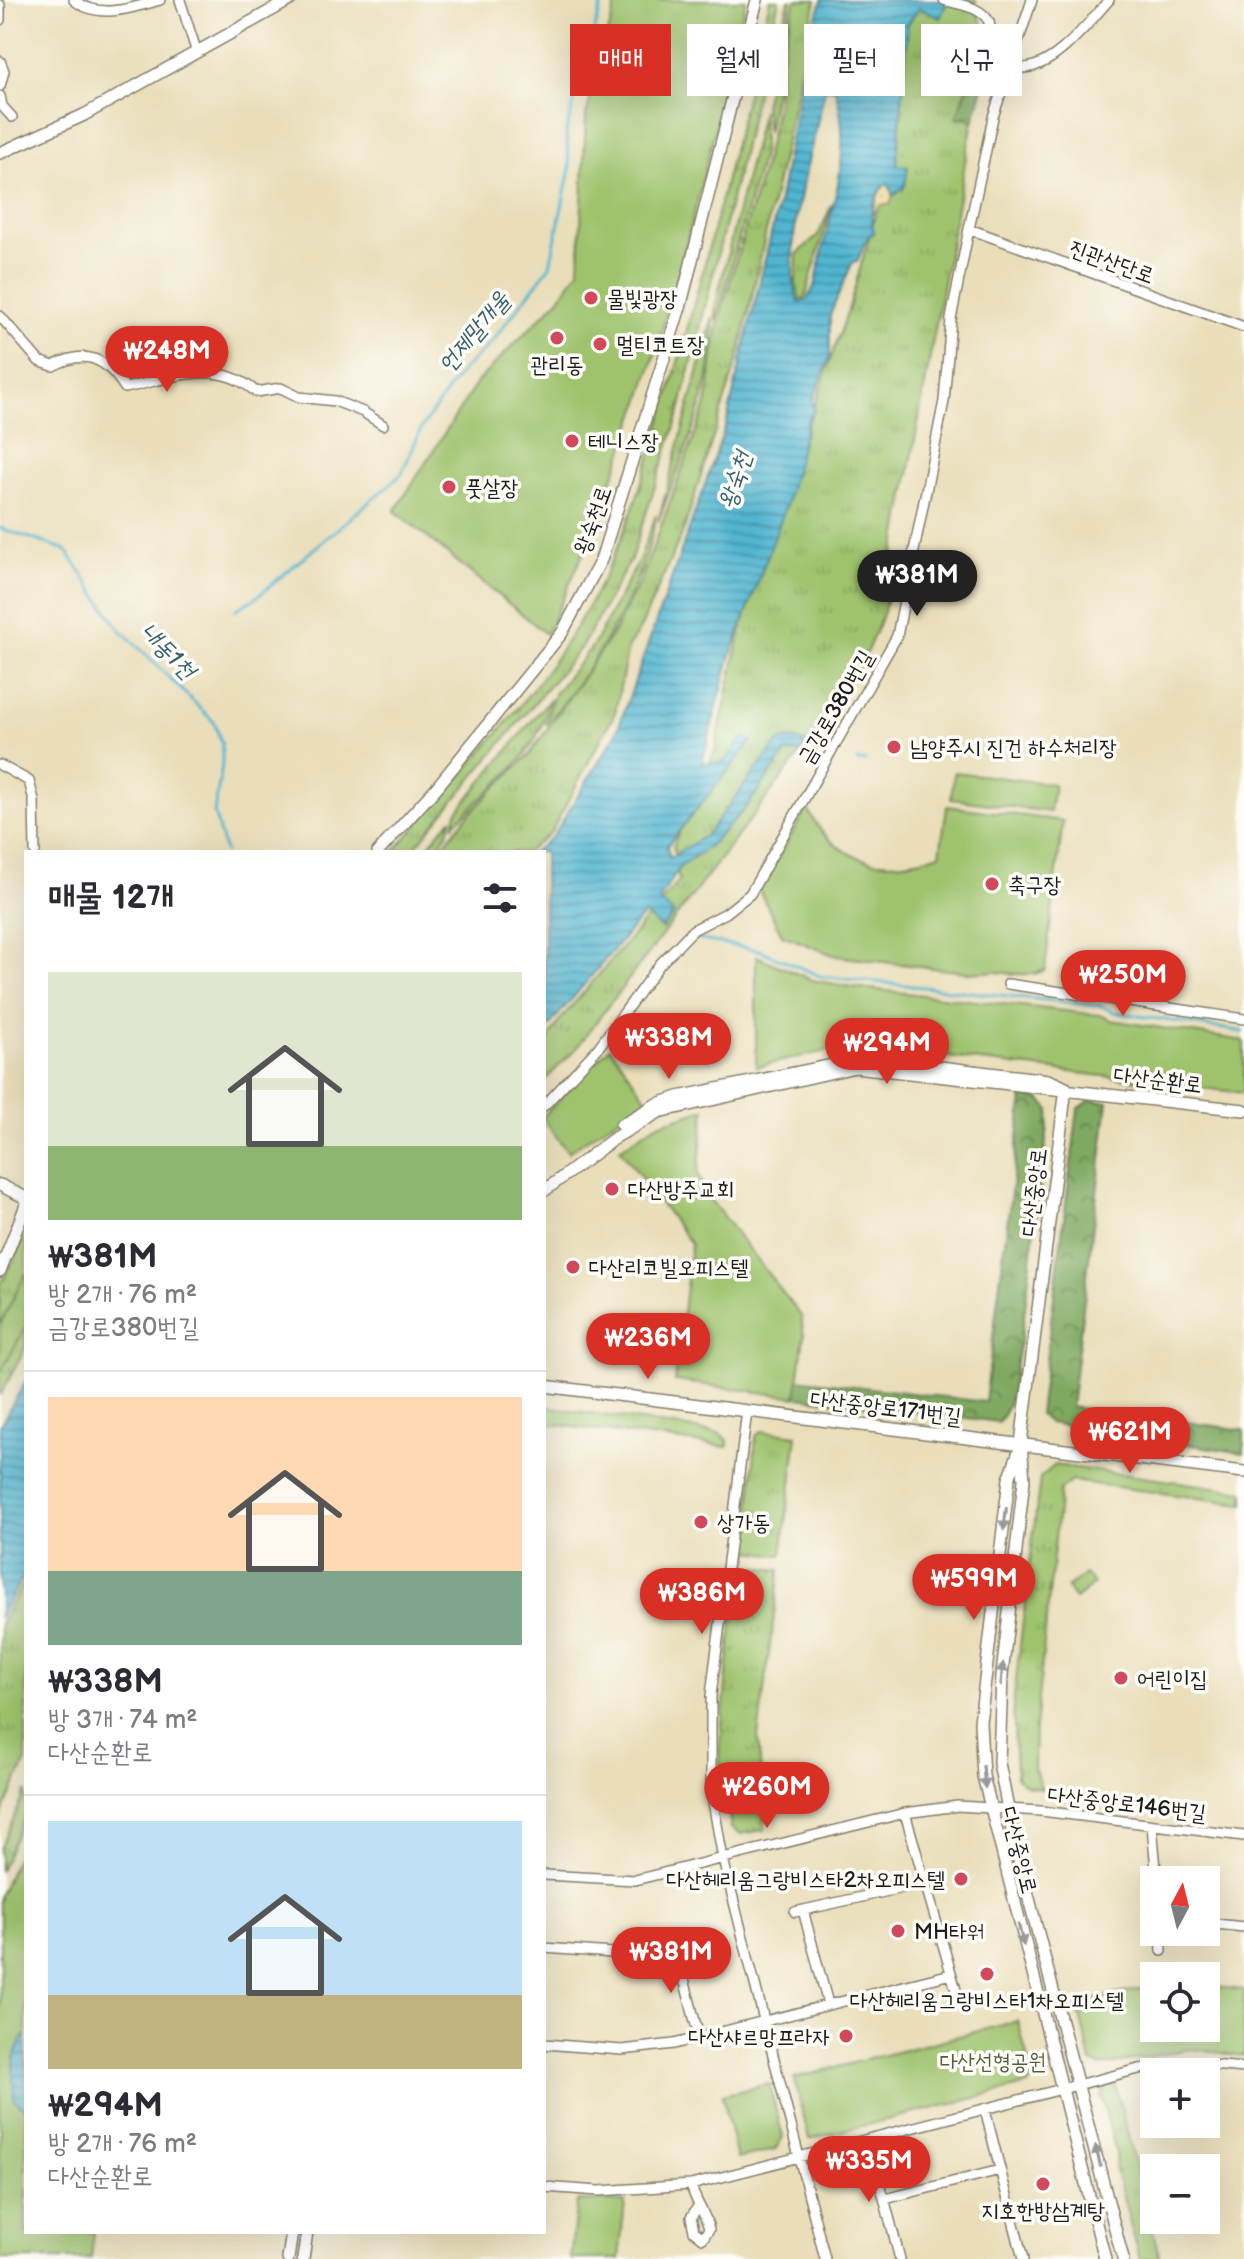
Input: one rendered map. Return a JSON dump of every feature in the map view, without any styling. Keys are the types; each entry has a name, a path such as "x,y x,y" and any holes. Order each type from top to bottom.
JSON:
{"street":[{"path":"74,0 88,10 126,10 160,0"},
{"path":"180,0 196,50"},
{"path":"0,153 84,115 290,0"},
{"name":"왕숙천로","path":"380,850 437,787 562,633 601,560 681,304 757,0"},
{"path":"944,0 980,11 989,24"},
{"name":"금강로380번길","path":"1022,33 1032,0"},
{"path":"1022,68 1035,68 1052,57 1109,0"},
{"path":"0,5 0,20"},
{"path":"0,61 4,71 0,86"},
{"path":"0,96 2,106 12,117"},
{"name":"금강로380번길","path":"546,1104 598,1048 660,964 693,930 726,913 750,894 897,636 944,401 951,319 993,117 1001,96"},
{"name":"진관산단로","path":"969,229 1244,327"},
{"path":"0,316 39,361 53,366 75,355 92,358 113,371 125,388 179,373 221,374 241,379 256,392 281,388 299,397 335,401 363,412 383,425"},
{"path":"0,765 29,781 34,800 35,850"},
{"path":"1008,984 1244,1019"},
{"name":"다산순환로","path":"546,1182 612,1131 655,1105 704,1090 839,1061 941,1065 1048,1080 1066,1088"},
{"name":"다산순환로","path":"546,1189 629,1128 659,1112 845,1068 876,1067 1244,1110"},
{"name":"다산중앙로","path":"1066,1088 1021,1443 1009,1479 980,1722 988,1805 1105,2259"},
{"path":"0,1185 24,1197"},
{"path":"0,1271 24,1210"},
{"name":"다산중앙로171번길","path":"546,1386 1244,1472"},
{"path":"747,1411 709,1732 711,1790 723,1859 825,2259"},
{"name":"다산중앙로","path":"1021,1443 1024,1480 998,1725 999,1763 1006,1807 1123,2259"},
{"name":"다산중앙로146번길","path":"546,1875 635,1880 905,1813 988,1805 1244,1836"},
{"path":"905,1813 956,1990"},
{"path":"1152,1825 1156,1866"},
{"path":"828,2004 799,1911 924,1883"},
{"path":"1220,1924 1244,1927"},
{"path":"546,1948 626,1954 697,1937"},
{"path":"675,1944 699,2037"},
{"path":"1162,1946 1162,1951"},
{"path":"546,2044 622,2050 699,2037 951,1974"},
{"path":"546,2187 599,2191 691,2185 1170,2064 1244,2068"},
{"path":"985,2110 1023,2259"},
{"path":"869,2141 900,2259"},
{"path":"885,2199 1000,2170"},
{"path":"691,2185 697,2208"},
{"path":"288,2259 292,2234"},
{"path":"303,2259 307,2234"}],"green space":[{"path":"617,0 746,0 740,24 687,24 687,96 723,96 686,244 640,402 582,557 546,634 395,511 478,381 559,299 579,270 586,115 591,96 671,96 671,24 611,24"},
{"path":"770,0 779,0 773,24 764,24"},
{"path":"789,0 792,0 787,24 783,24"},
{"path":"796,0 816,0 811,24 804,24 804,56 740,352 684,529 639,631 628,647 615,713 551,832 529,850 440,850 469,814 530,754 615,630 641,580 706,405 718,323 764,165 778,96 788,96 788,29"},
{"path":"909,0 976,0 975,7 982,24 921,24 921,96 979,96 884,612 863,660 826,720 574,1051 546,1079 546,1043 560,1020 679,881 673,846 715,751 748,597 850,304 890,164 898,96 905,96 905,35"},
{"path":"746,96 756,96 680,411 631,559 582,646 413,850 395,850 543,676 585,612 625,530 685,339"},
{"path":"766,96 774,96 767,132"},
{"path":"964,96 981,96 973,122 967,117 956,118"},
{"path":"762,110 763,152 716,321 715,307"},
{"path":"832,204 805,298 800,300 796,283 797,254 818,236"},
{"path":"713,317 709,371 703,397 658,522"},
{"path":"656,515 641,570 629,598 598,653 546,725 554,694 594,644 639,560"},
{"path":"550,699 544,721 524,755 453,826 457,812"},
{"path":"954,772 1054,784 1050,812 951,799"},
{"path":"947,806 1063,821 1045,970 1028,974 973,973 836,956 782,935 759,890 807,808 818,827 846,852 863,859 900,862 940,854"},
{"path":"452,818 448,832 435,850 425,850"},
{"path":"756,956 812,980 852,987 1100,1015 1111,1020 1244,1041 1244,1093 873,1048 840,1048 756,1067"},
{"path":"610,1047 647,1099 568,1152 546,1124 546,1113"},
{"path":"1023,1097 1040,1099 1050,1110 1021,1339 1008,1404 998,1422 796,1397 798,1379 985,1402"},
{"path":"1090,1100 1108,1102 1071,1407 1244,1430 1244,1453 1049,1423 1039,1414 1078,1109"},
{"path":"705,1109 698,1173 705,1193 801,1316 804,1336 796,1397 675,1381 691,1244 620,1149 655,1125"},
{"path":"24,1239 24,1351 0,1396 0,1286"},
{"path":"24,1277 24,1330 0,1373 0,1325"},
{"path":"546,1406 719,1433 728,1440 728,1447 546,1423"},
{"path":"762,1431 797,1435 782,1555 747,1551 756,1436"},
{"path":"1055,1465 1244,1491 1244,1504 1071,1481 1060,1490 1035,1729 1034,1768 1042,1789 1026,1785 1016,1777 1013,1705 1040,1478"},
{"path":"745,1566 780,1570 758,1737 765,1830 740,1834 731,1828 719,1755 732,1623 740,1603"},
{"path":"1085,1574 1094,1584 1075,1599 1067,1588"},
{"path":"24,1582 24,1765 0,1819 0,1624"},
{"path":"24,1795 24,1817 0,1871 0,1849"},
{"path":"24,1840 24,2234 94,2234 91,2259 0,2259 0,1895"},
{"name":"다산선형공원","path":"1220,1987 1244,1990 1244,2056 1191,2049 1101,2066 1091,2062 1077,2003 1140,1989 1140,2042 1220,2042"},
{"name":"다산선형공원","path":"1018,2021 1033,2080 1028,2085 809,2139 794,2078"},
{"path":"769,2084 783,2137 775,2150 737,2159 722,2095"},
{"path":"1115,2084 1140,2181 1140,2234 1154,2234 1160,2259 1140,2259 1115,2167 1116,2152 1101,2096 1106,2086"},
{"path":"577,2201 625,2202 619,2259 570,2259"}],"sand":[{"path":"888,182 893,196 890,205 881,205 871,216 881,187"}],"water":[{"path":"822,0 948,0 940,18 919,8 908,24 905,62 905,24 815,24"},
{"name":"왕숙천","path":"804,65 804,96 823,96 795,228 794,281 799,303 807,300 816,283 838,186 842,139 837,96 902,96 897,165 908,167 905,186 893,196 888,183 879,192 872,213 874,232 866,240 858,260 852,263 830,315 830,356 813,400 814,411 808,419 786,506 730,658 702,763 724,762 744,737 752,741 667,846 670,858 706,835 779,741 792,739 805,743 801,752 786,753 743,811 708,847 680,867 659,900 674,914 662,929 644,914 546,1030 546,850 536,850 553,836 616,734 726,425 778,205"},
{"path":"24,1384 24,1575 0,1617 0,1425"},
{"path":"24,2037 24,2109 14,2099 13,2082 15,2057"}],"waterway":[{"name":"언제말개울","path":"235,610 257,597 401,475 422,427 460,373 490,344 550,266 570,168 566,132 603,0"},
{"name":"내동1천","path":"0,528 66,550 119,628 214,722 222,744 222,765 214,813 224,850"},
{"path":"857,761 865,761"},
{"path":"690,938 759,950 820,976 1101,1006 1114,1012 1244,1032"}],"place":[{"name":"물빛광장","path":"591,298"},
{"name":"관리동","path":"557,338"},
{"name":"멀티코트장","path":"600,344"},
{"name":"테니스장","path":"572,441"},
{"name":"풋살장","path":"449,487"},
{"name":"남양주시 진건 하수처리장","path":"894,747"},
{"name":"축구장","path":"992,884"},
{"name":"다산방주교회","path":"612,1189"},
{"name":"다산리코빌오피스텔","path":"573,1267"},
{"name":"상가동","path":"701,1522"},
{"name":"어린이집","path":"1121,1678"},
{"name":"다산헤리움그랑비스타2차오피스텔","path":"961,1879"},
{"name":"MH타워","path":"898,1931"},
{"name":"다산헤리움그랑비스타1차오피스텔","path":"987,1974"},
{"name":"다산샤르망프라자","path":"846,2036"},
{"name":"지호한방삼계탕","path":"1043,2184"}]}
